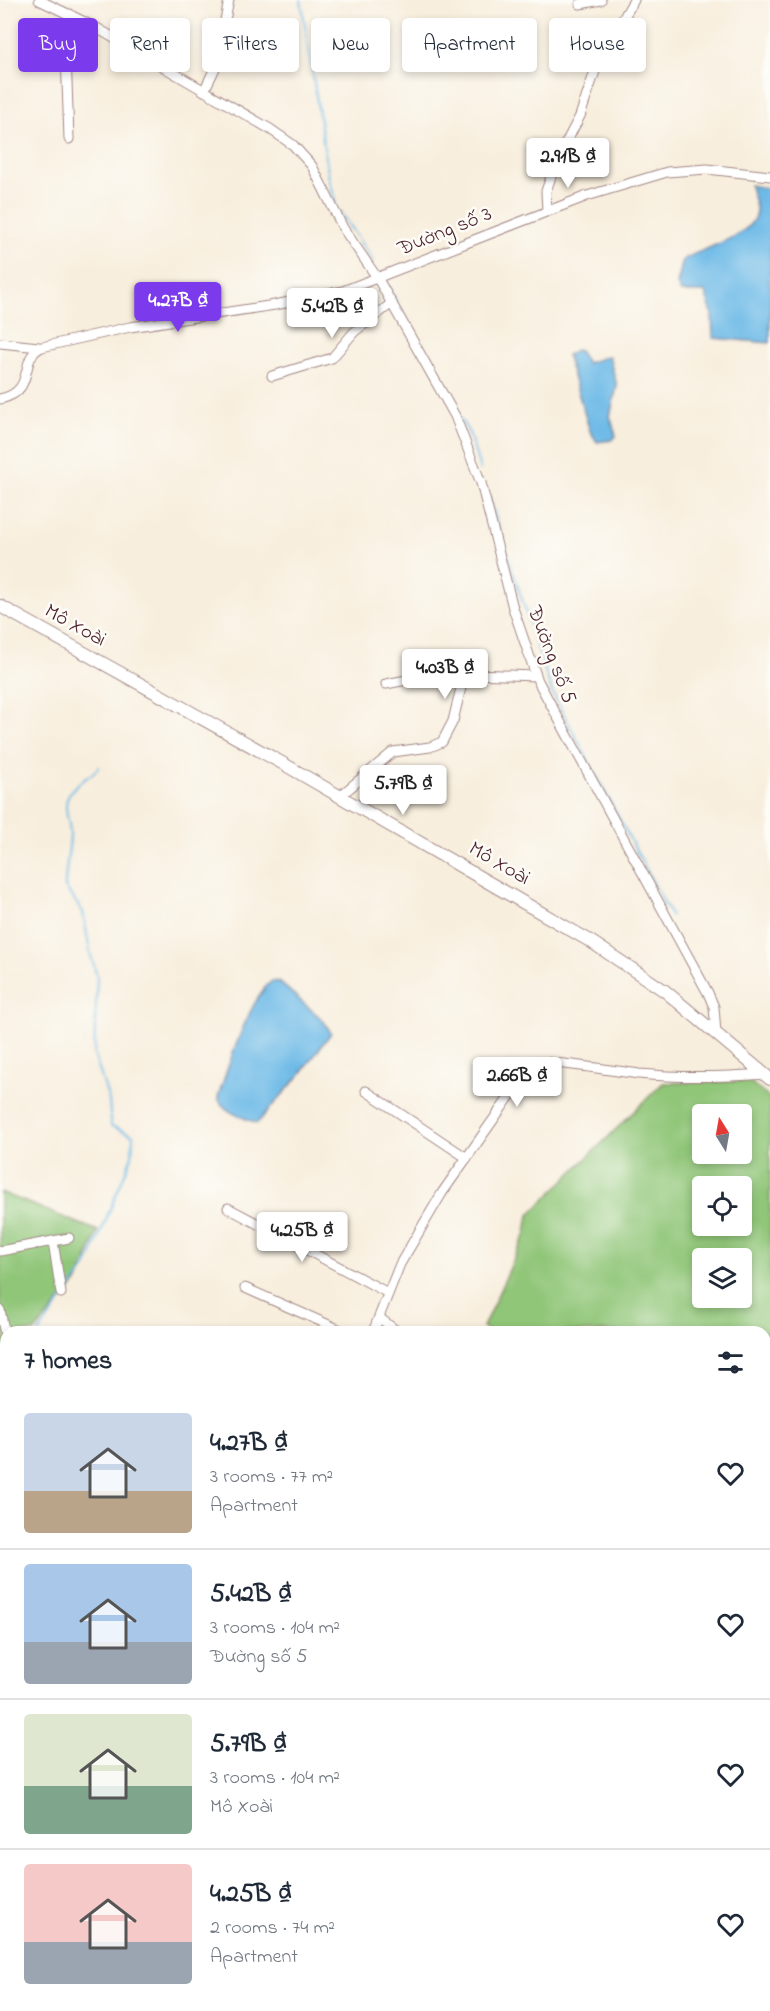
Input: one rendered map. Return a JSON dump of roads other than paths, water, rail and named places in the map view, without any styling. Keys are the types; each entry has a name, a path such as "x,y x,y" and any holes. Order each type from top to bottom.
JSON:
{"main road":[{"name":"Mô Xoài","path":"0,606 340,796 529,904 624,962 716,1033 767,1076"}],"street":[{"name":"Đường số 5","path":"39,0 70,14 270,129 300,151 317,174 343,228 378,279 464,434 481,483 513,608 536,676 711,998 716,1033"},
{"path":"204,91 216,66 229,0"},
{"path":"580,4 601,0"},
{"path":"547,211 546,191 557,160 579,116 598,62 634,0"},
{"path":"69,139 66,53 70,14"},
{"name":"Đường số 3","path":"0,343 42,347 168,321 305,300 343,291 547,211 626,183 675,171 722,170 770,176"},
{"path":"272,376 332,358 354,332 392,303"},
{"path":"0,399 19,392 25,382 32,354 42,347"},
{"path":"386,684 443,673 536,676"},
{"path":"340,796 393,752 430,747 442,742 453,721 464,675"},
{"path":"377,1326 400,1264 467,1158 530,1066 538,1061 655,1075 767,1076"},
{"path":"366,1091 467,1158"},
{"path":"228,1208 388,1293"},
{"path":"0,1251 69,1238"},
{"path":"53,1241 61,1293"},
{"path":"245,1288 331,1326"},
{"path":"0,1310 3,1326"},
{"path":"381,1319 390,1326"}],"water":[{"path":"750,185 770,189 770,343 713,338 712,314 705,292 681,292 677,284 683,260 739,234 748,227 754,218 756,208"},
{"path":"575,350 579,351 587,363 609,356 617,386 610,416 616,436 612,440 597,442 590,431 567,355"},
{"path":"272,981 279,982 323,1020 331,1033 300,1075 257,1123 228,1110 218,1097 248,1017 264,989"}],"waterway":[{"path":"301,0 329,178 336,204"},
{"path":"340,212 373,261"},
{"path":"387,285 408,324"},
{"path":"460,418 469,433 480,469"},
{"path":"489,497 552,692 671,916"},
{"path":"43,1326 87,1266 132,1156 133,1135 111,1126 109,1100 94,1054 97,977 83,912 65,887 70,836 66,803 71,791 99,767"}]}
